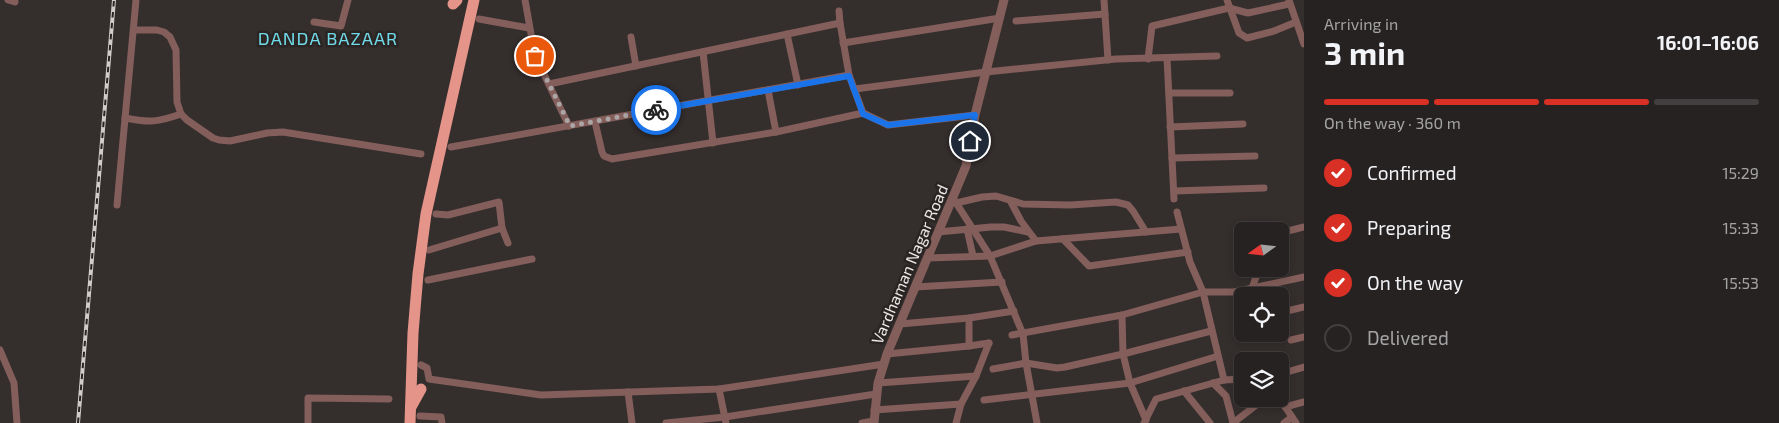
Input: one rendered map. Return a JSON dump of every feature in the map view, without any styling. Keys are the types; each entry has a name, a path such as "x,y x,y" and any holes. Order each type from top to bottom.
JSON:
{"highway":[{"path":"415,413 413,333 425,222 476,2"},
{"path":"425,222 436,214"},
{"path":"410,423 415,413 421,389"}],"street":[{"path":"117,205 136,0"},
{"path":"314,22 341,26 348,0"},
{"path":"525,0 535,56 570,126"},
{"name":"Vardhaman Nagar Road","path":"874,422 878,383 887,354 938,232 954,201 966,166 975,115 1004,0"},
{"path":"1104,0 1108,60"},
{"path":"1227,0 1239,33 1247,38 1274,31 1296,22"},
{"path":"1148,59 1152,26 1229,8 1248,13 1289,2 1304,44"},
{"path":"839,11 849,76 863,114"},
{"path":"1016,21 1105,14"},
{"path":"844,43 1000,18"},
{"path":"479,19 529,28"},
{"path":"549,84 840,23"},
{"path":"134,30 157,30 164,32 170,38 176,50 177,102 181,114 187,120 220,140 230,141 258,134 283,132 421,154"},
{"path":"787,34 798,85"},
{"path":"631,37 636,66"},
{"path":"703,52 712,144"},
{"path":"855,89 986,72 1108,60 1217,56"},
{"path":"1167,58 1174,195 1264,188"},
{"path":"451,147 849,76"},
{"path":"768,90 776,132"},
{"path":"1168,93 1230,93"},
{"path":"125,118 157,122 181,114"},
{"path":"595,122 602,152 604,156 612,160 712,144 863,114 888,125 975,115"},
{"path":"1170,127 1243,124"},
{"path":"1172,158 1255,156"},
{"path":"1037,423 1026,363 1023,334 990,256 969,229 954,201 996,196 1011,202 1037,205 1116,202 1128,205 1134,211 1146,232"},
{"path":"436,214 448,215 499,202 502,228 508,244"},
{"path":"1011,202 1028,232 1036,241"},
{"path":"1177,212 1190,262 1203,292 1224,380"},
{"path":"938,232 1004,227 1028,232"},
{"path":"429,250 502,228"},
{"path":"969,229 974,256"},
{"path":"927,258 990,256 1036,241 1181,229"},
{"path":"1289,231 1304,229"},
{"path":"1063,239 1089,266 1188,252"},
{"path":"428,280 532,259"},
{"path":"1257,287 1304,277"},
{"path":"915,286 1002,282"},
{"path":"1012,335 1122,315 1203,292 1234,292"},
{"path":"1289,311 1304,307"},
{"path":"900,324 969,318 1014,311"},
{"path":"1122,315 1123,354 1130,383 1145,422"},
{"path":"969,318 970,346"},
{"path":"993,369 1026,363 1057,368 1123,354 1211,331"},
{"path":"1291,340 1304,337"},
{"path":"887,354 989,343 976,376 961,404 956,423"},
{"path":"1,354 14,382 17,423"},
{"path":"984,400 1130,383 1218,356"},
{"path":"421,365 426,368 429,379 541,395 719,388 884,364"},
{"path":"1289,371 1304,367"},
{"path":"878,383 976,376"},
{"path":"1145,422 1156,399 1224,380 1234,379"},
{"path":"1213,383 1226,396 1233,423 1254,407"},
{"path":"719,388 726,420"},
{"path":"1184,391 1210,423"},
{"path":"628,392 632,423"},
{"path":"666,423 726,420 876,394"},
{"path":"308,423 308,398 389,399"},
{"path":"1289,406 1304,402"},
{"path":"874,410 961,404"},
{"path":"1284,423 1294,420 1285,407"},
{"path":"415,413 441,417 442,423"},
{"path":"862,423 874,422"}],"railway":[{"path":"78,423 114,0"}],"way so far":[{"path":"535,56 570,126 656,110"}],"district":[{"name":"DANDA BAZAAR","path":"328,38"}],"route":[{"path":"656,110 849,76 863,114 888,125 975,115 970,141"}]}
